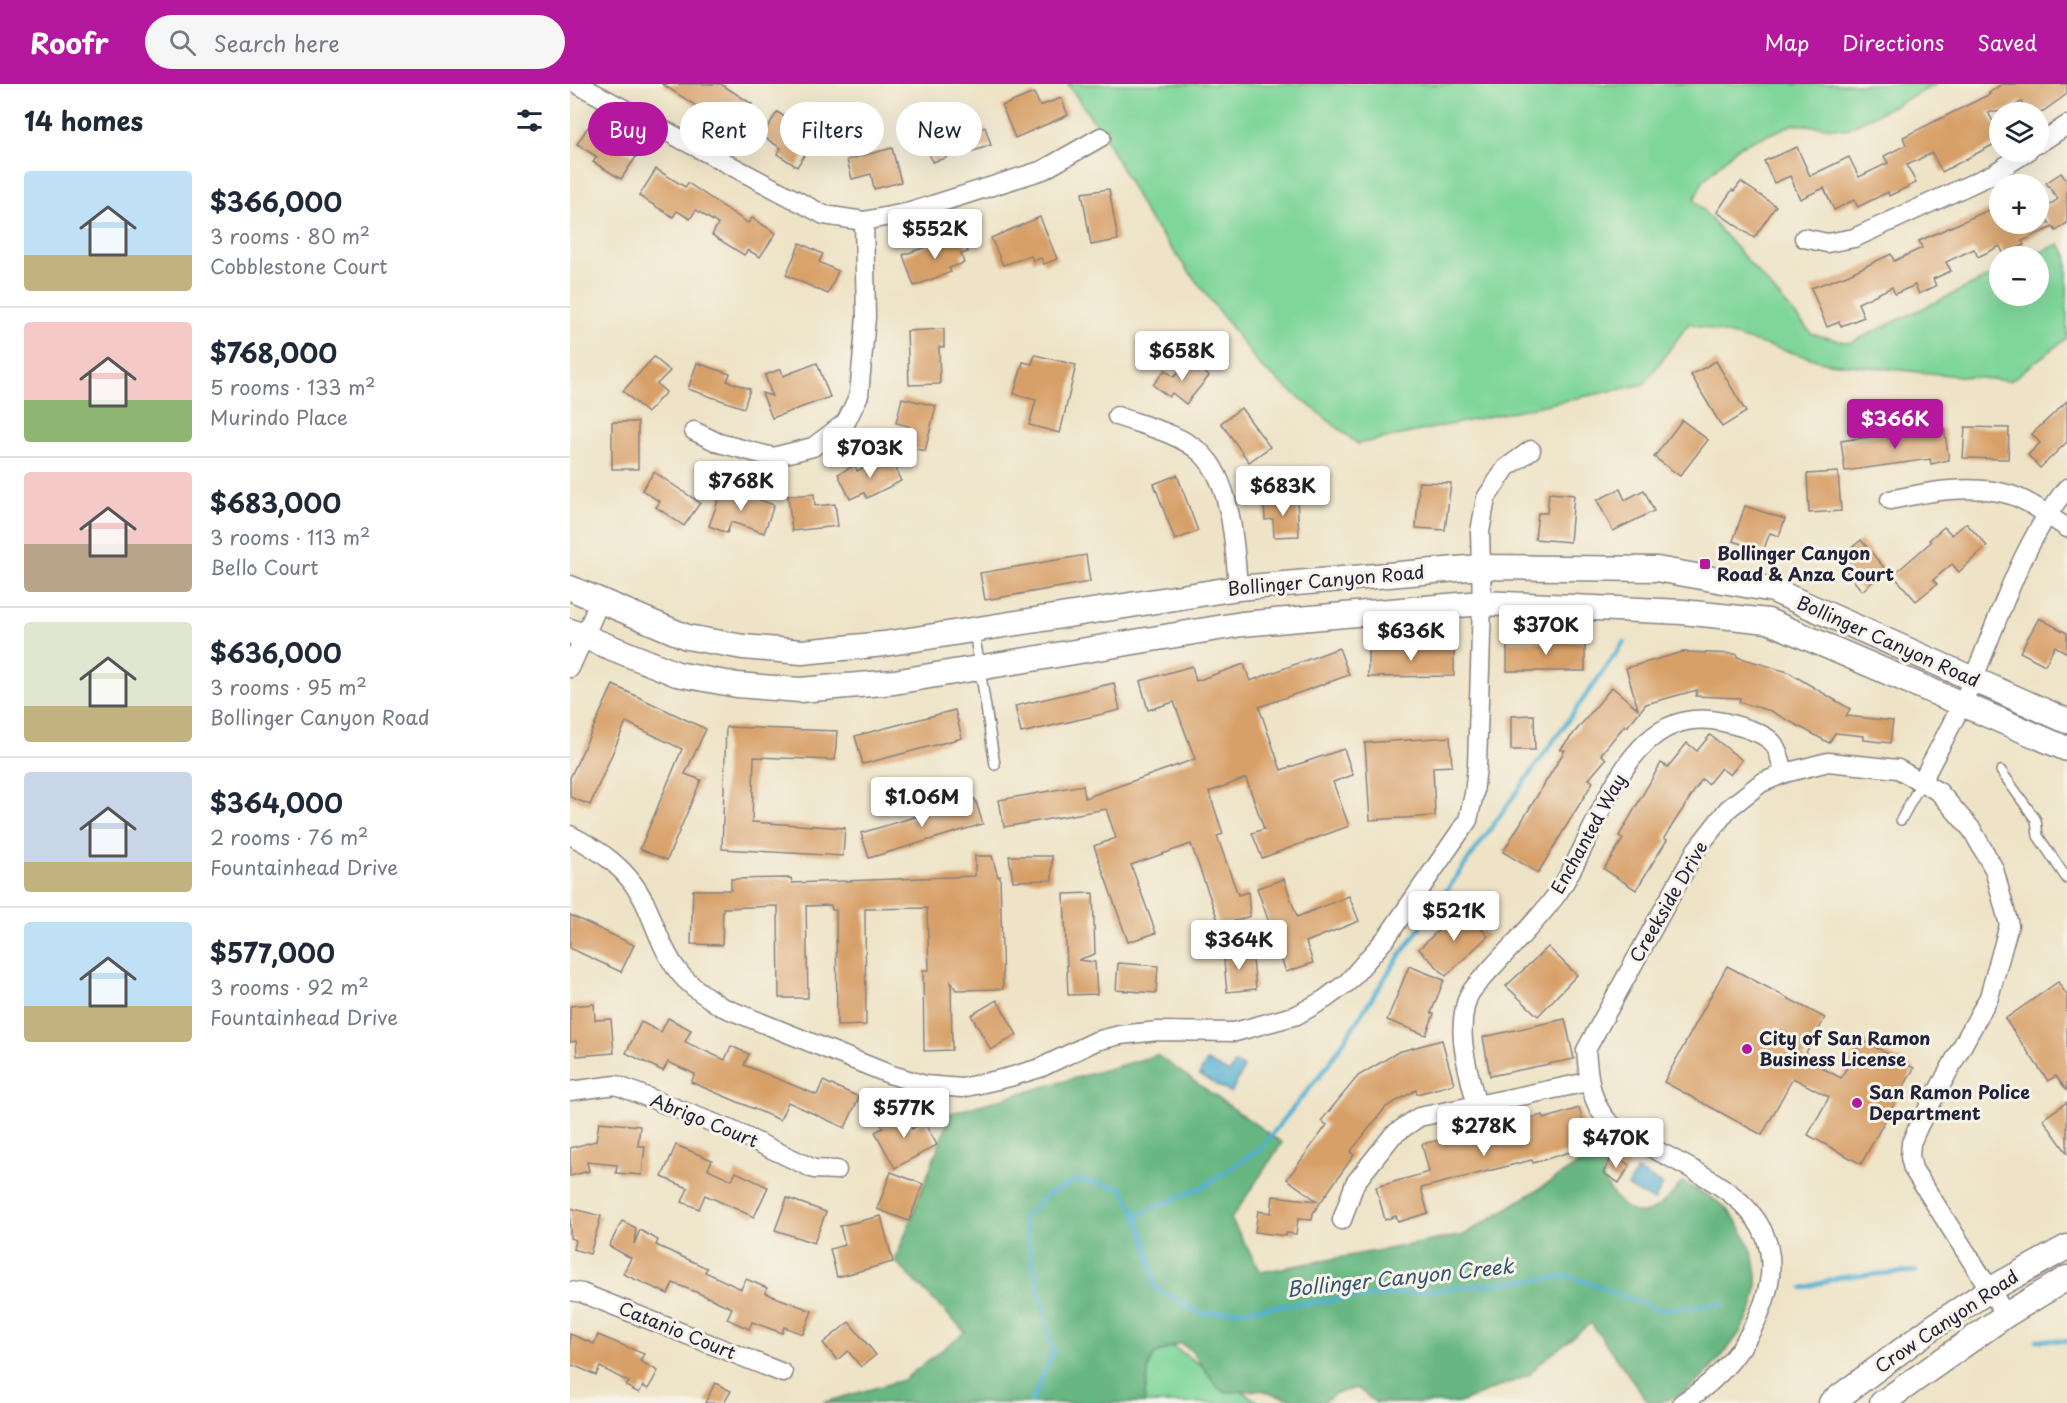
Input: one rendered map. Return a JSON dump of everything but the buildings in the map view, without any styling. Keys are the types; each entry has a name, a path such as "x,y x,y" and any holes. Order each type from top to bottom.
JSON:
{"main road":[{"name":"Bollinger Canyon Road","path":"570,588 687,637 743,647 802,652 884,644 974,631 1238,588 1480,567 1657,569 1773,590 2067,721"},
{"name":"Bollinger Canyon Road","path":"577,634 677,674 737,685 800,690 894,682 1242,624 1482,603 1683,612 1768,621 2067,749"},
{"name":"Crow Canyon Road","path":"1831,1403 1896,1353 1991,1288 2067,1247"},
{"name":"Crow Canyon Road","path":"1882,1403 2006,1315 2067,1278"}],"street":[{"path":"577,84 824,215 864,221 910,212 1043,170 1101,137"},
{"path":"2049,136 2067,124"},
{"path":"1804,238 1827,243 1854,238 1993,174 2011,162"},
{"path":"694,431 719,443 772,457 813,447 846,422 859,395 866,317 864,221"},
{"path":"1117,416 1175,437 1201,454 1218,481 1233,524 1238,588"},
{"path":"570,835 602,852 621,869 644,901 673,964 699,991 720,1006 889,1074 925,1085 962,1088 1011,1077 1065,1057 1096,1041 1120,1035 1158,1031 1235,1032 1297,1015 1348,982 1388,937 1468,820 1477,766 1482,603 1480,532 1486,498 1506,468 1531,450"},
{"path":"1922,781 1962,704 2024,556 2046,514 2067,488"},
{"path":"1890,500 1922,494 1970,490 2011,495 2067,528"},
{"path":"570,668 577,634 600,601"},
{"name":"Enchanted Way","path":"1476,1103 1462,1042 1462,1016 1469,994 1547,908 1562,887 1622,772 1649,738 1682,722 1712,720 1744,727 1773,743 1785,773"},
{"name":"Creekside Drive","path":"1682,1403 1704,1389 1737,1355 1760,1313 1770,1284 1771,1267 1766,1240 1754,1215 1736,1196 1705,1176 1622,1133 1605,1118 1588,1082 1586,1050 1696,850 1728,809 1761,783 1785,773 1828,762 1898,769 1939,792 1972,830 1994,868 2008,925 1989,997 1919,1125 1911,1143 1910,1157 1921,1185 1991,1288 2006,1315"},
{"path":"1342,1220 1355,1183 1393,1135 1419,1117 1476,1103 1588,1082"},
{"name":"Abrigo Court","path":"570,1091 616,1085 729,1129 814,1169 837,1170"},
{"name":"Catanio Court","path":"570,1291 582,1293 783,1373"}],"lane":[{"path":"974,631 995,765"},
{"path":"2001,771 2036,820 2038,836 2067,879"},
{"path":"1901,820 1922,781"}],"green space":[{"path":"1068,84 1937,84 1847,129 1794,124 1738,147 1704,180 1694,200 1812,334 1850,343 1989,277 1989,306 2049,306 2049,248 2059,244 2067,255 2067,338 2010,381 1828,363 1689,323 1644,384 1358,444 1261,367 1147,216 1107,141"},
{"path":"1157,1055 1282,1143 1231,1219 1261,1272 1464,1235 1603,1149 1610,1152 1603,1179 1622,1205 1632,1211 1641,1213 1650,1211 1660,1205 1682,1182 1726,1208 1739,1224 1754,1256 1757,1290 1753,1306 1737,1336 1708,1372 1677,1396 1659,1402 1649,1403 1591,1323 1540,1363 1529,1375 1459,1403 1376,1403 1357,1388 1336,1393 1322,1403 1304,1403 1261,1390 1226,1392 1219,1389 1191,1350 1180,1343 1154,1355 1149,1367 1144,1403 822,1403 903,1380 965,1332 895,1261 951,1113"},
{"path":"1151,1333 1260,1403 1125,1403"}],"water":[{"path":"1207,1061 1229,1073 1235,1063 1244,1068 1231,1093 1199,1075"},
{"path":"1637,1170 1663,1185 1654,1201 1628,1187"}],"waterway":[{"path":"1138,1215 1202,1187 1259,1150 1329,1064 1394,964 1624,642"},
{"name":"Bollinger Canyon Creek","path":"1031,1403 1053,1352 1023,1218 1046,1195 1078,1180 1122,1188 1144,1236 1155,1288 1202,1314 1569,1276 1660,1310 1724,1304"},
{"name":"Bollinger Canyon Creek","path":"1803,1288 1841,1277 1916,1271"},
{"name":"Bollinger Canyon Creek","path":"2037,1340 2067,1341"}],"place":[{"name":"Bollinger Canyon Road & Anza Court","path":"1705,564"},
{"name":"City of San Ramon Business License","path":"1747,1049"},
{"name":"San Ramon Police Department","path":"1857,1103"}]}
